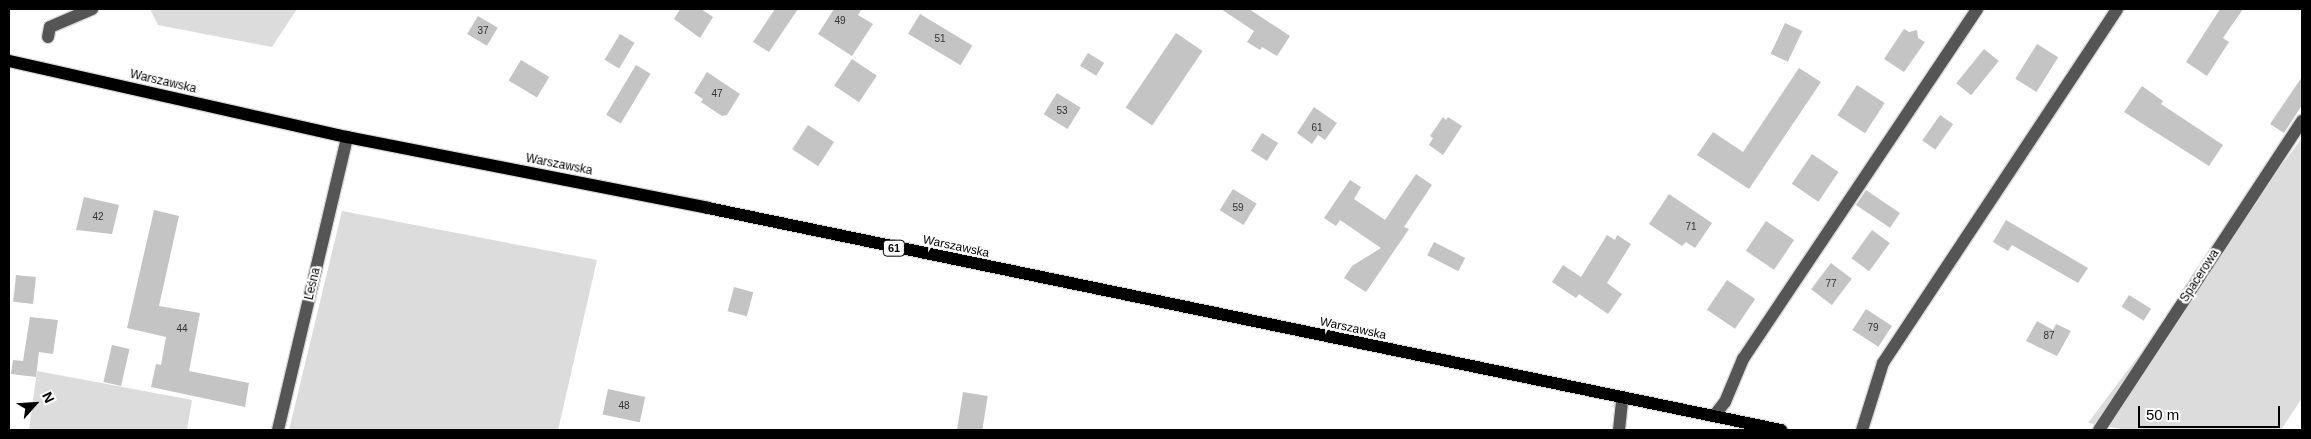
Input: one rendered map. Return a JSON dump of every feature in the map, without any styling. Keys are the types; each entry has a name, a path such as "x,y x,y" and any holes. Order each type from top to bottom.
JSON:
{"main road":[{"name":"Warszawska","path":"9,61 347,137 708,208 1622,400 1781,430"}],"street":[{"path":"48,37 50,27 92,9"},
{"path":"1714,416 1725,402 1743,359 1977,9"},
{"path":"1862,430 1883,363 2117,9"},
{"name":"Spacerowa","path":"2098,430 2302,121"},
{"name":"Leśna","path":"278,430 347,137"},
{"path":"1619,430 1622,400"}],"shaded area":[{"path":"150,9 297,9 272,47 158,25"},
{"path":"2302,138 2302,398 2281,430 2126,430 2088,423"},
{"path":"342,211 597,260 558,430 289,430"},
{"path":"37,371 192,400 187,430 29,430"}],"building":[{"path":"680,9 701,9 713,17 700,38 674,19"},
{"path":"775,9 798,9 769,52 753,42"},
{"path":"834,9 862,9 858,15 873,24 852,56 818,34"},
{"path":"1221,9 1249,9 1290,36 1277,56 1262,47 1260,50 1247,42 1254,31"},
{"path":"2220,9 2243,9 2223,38 2229,42 2207,76 2186,62"},
{"path":"920,14 972,45 960,65 908,34"},
{"path":"478,16 498,28 487,46 467,34"},
{"path":"1785,23 1802,31 1788,62 1771,54"},
{"path":"1904,29 1909,32 1917,30 1918,38 1925,42 1904,72 1884,59"},
{"path":"1176,33 1203,51 1152,126 1126,108"},
{"path":"620,34 635,43 619,68 605,60"},
{"path":"2037,44 2058,57 2036,92 2015,79"},
{"path":"1984,49 1999,61 1971,95 1956,83"},
{"path":"1088,53 1104,63 1096,76 1080,66"},
{"path":"852,59 877,76 859,102 834,86"},
{"path":"521,60 549,77 537,98 509,81"},
{"path":"636,65 651,74 621,123 606,115"},
{"path":"1799,68 1821,82 1749,189 1697,155 1713,132 1743,152"},
{"path":"707,72 740,94 727,115 722,116 701,102 703,99 694,93"},
{"path":"2302,77 2302,105 2284,133 2270,124"},
{"path":"1857,85 1885,103 1865,133 1837,115"},
{"path":"2142,86 2163,101 2161,104 2223,145 2209,166 2124,112"},
{"path":"1057,93 1081,108 1067,129 1044,114"},
{"path":"1314,107 1337,123 1325,140 1318,135 1312,144 1297,133"},
{"path":"1940,115 1953,124 1935,150 1922,140"},
{"path":"1443,117 1446,120 1448,117 1462,126 1443,155 1429,145 1433,138 1430,136"},
{"path":"808,125 834,142 818,166 792,149"},
{"path":"1262,133 1278,143 1267,161 1251,151"},
{"path":"1812,154 1839,172 1818,202 1792,184"},
{"path":"1416,174 1432,185 1404,227 1409,229 1366,292 1344,278 1352,266 1381,248 1340,220 1336,226 1324,218 1350,180 1361,187 1354,199 1385,220"},
{"path":"1233,189 1257,204 1243,225 1220,210"},
{"path":"1866,190 1900,213 1890,228 1856,205"},
{"path":"1669,194 1712,223 1695,248 1686,242 1682,246 1649,224"},
{"path":"84,197 119,205 112,234 76,230"},
{"path":"154,210 179,216 159,306 200,313 189,371 249,383 245,407 151,387 156,364 161,365 166,337 127,328"},
{"path":"2006,220 2088,268 2078,283 2012,245 2008,251 1993,242"},
{"path":"1766,221 1794,240 1774,270 1746,251"},
{"path":"1872,230 1890,243 1869,271 1851,258"},
{"path":"1607,235 1615,240 1617,235 1631,244 1607,283 1622,294 1608,314 1579,294 1576,298 1552,282 1563,265 1581,277"},
{"path":"1434,242 1465,258 1458,271 1427,255"},
{"path":"1831,263 1852,279 1832,305 1811,289"},
{"path":"16,275 36,277 33,304 13,302"},
{"path":"1727,280 1755,299 1735,329 1707,310"},
{"path":"734,287 753,292 747,316 728,311"},
{"path":"2129,295 2151,309 2144,321 2122,307"},
{"path":"1866,309 1892,326 1878,347 1852,330"},
{"path":"30,317 58,320 53,354 39,352 36,377 11,374 13,360 23,361"},
{"path":"2037,321 2053,330 2056,324 2071,331 2057,356 2026,341"},
{"path":"112,345 130,349 121,386 103,382"},
{"path":"608,389 645,397 640,422 603,414"},
{"path":"963,392 988,396 982,430 957,430"}]}
